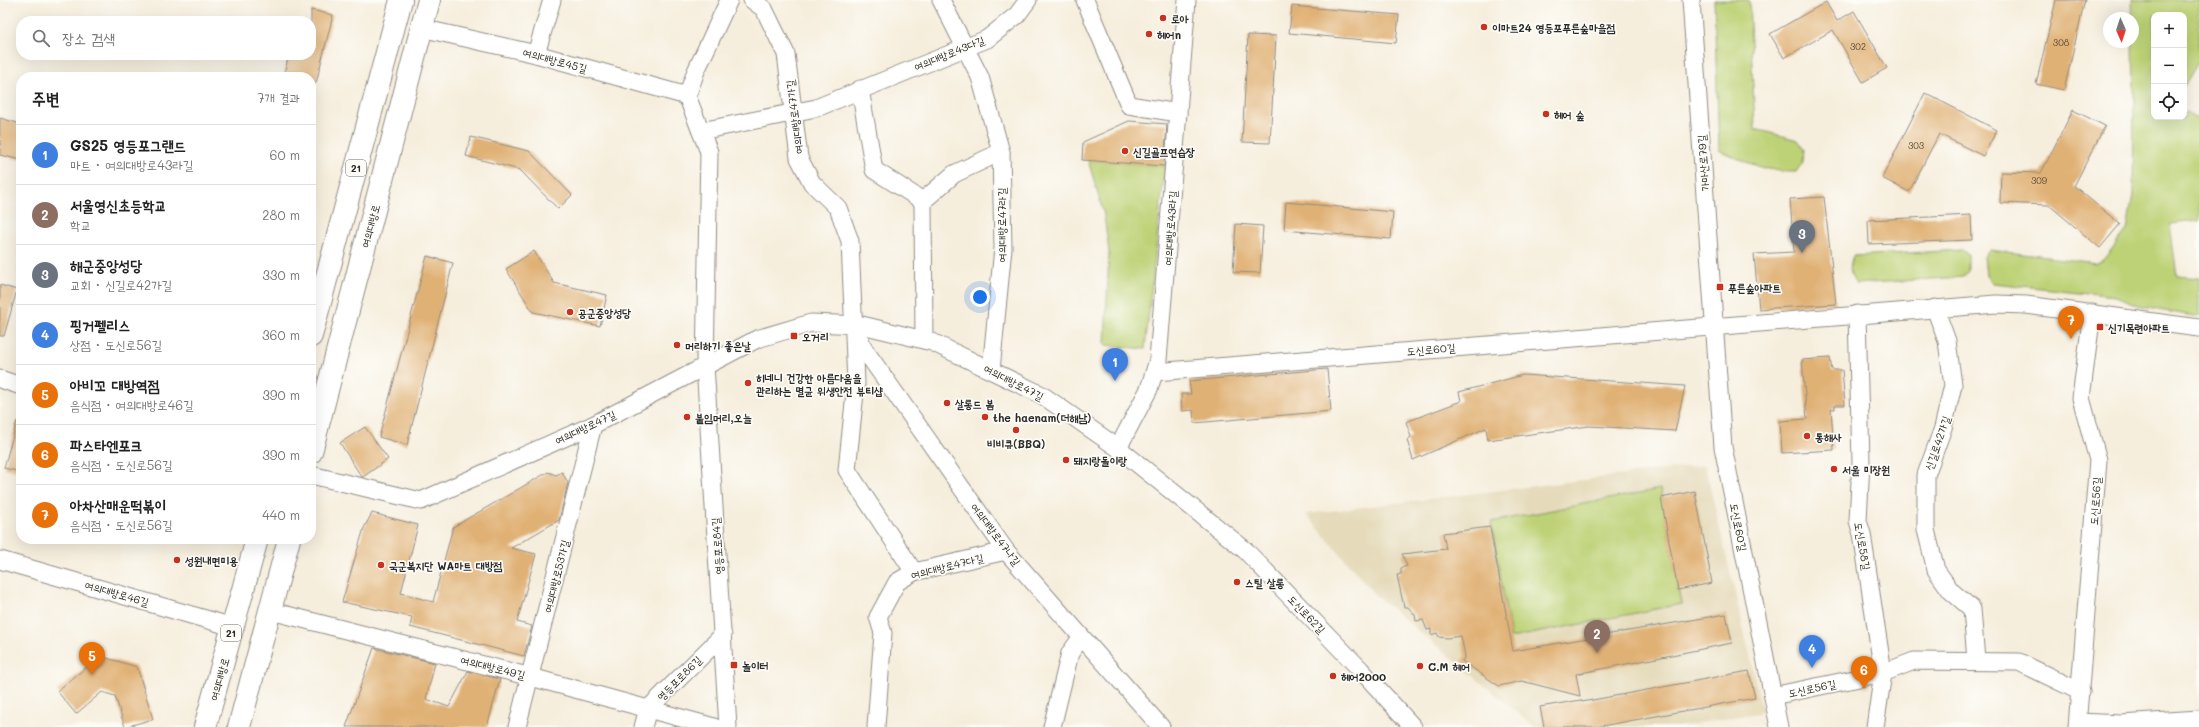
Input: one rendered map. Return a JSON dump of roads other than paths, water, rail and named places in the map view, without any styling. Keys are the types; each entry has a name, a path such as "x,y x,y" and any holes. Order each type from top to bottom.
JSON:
{"main road":[{"name":"21","path":"316,317 401,0"},
{"name":"여의대방로","path":"316,433 429,0"},
{"name":"여의대방로","path":"205,727 256,544"},
{"path":"239,727 288,544"}],"street":[{"path":"536,54 552,0"},
{"path":"705,365 709,152 687,96 696,71 729,0"},
{"name":"여의대방로47가길","path":"752,0 764,9 786,54 799,158 812,183 838,208 850,241 854,324"},
{"name":"여의대방로47라길","path":"941,0 980,77 1001,152 1003,248 990,370"},
{"name":"여의대방로43다길","path":"701,131 816,108 987,39 1017,15 1028,0"},
{"path":"1085,0 1129,105 1178,112"},
{"name":"여의대방로43라길","path":"1118,448 1149,389 1158,360 1187,0"},
{"name":"가마산로79길","path":"1691,0 1711,325"},
{"name":"여의대방로45길","path":"421,28 536,54 687,96"},
{"path":"860,89 874,170 923,201"},
{"path":"924,340 923,201 954,174 1001,152"},
{"path":"1711,325 1996,304 2026,305 2199,328"},
{"name":"신길로42가길","path":"1935,308 1947,342 1953,385 1943,428 1926,475 1926,530 1936,570 1951,590 1972,610 1976,661"},
{"name":"도신로56길","path":"2082,725 2081,692 2098,460 2081,398 2092,313"},
{"name":"도신로58길","path":"1856,314 1860,462 1858,521 1862,534 1883,673 1875,727"},
{"name":"여의대방로47길","path":"316,476 421,501 593,425 757,339 811,323 854,324 932,342 1042,395 1118,448"},
{"path":"854,324 856,383 847,470 914,572"},
{"name":"여의대방로47나길","path":"854,324 864,349 1006,551 1081,638 1161,727"},
{"name":"도신로60길","path":"1155,372 1711,325 1723,447 1779,727"},
{"name":"영등포로84길","path":"705,365 728,727"},
{"path":"0,380 16,385"},
{"name":"여의대방로53가길","path":"517,727 531,677 593,425"},
{"name":"도신로62길","path":"1118,448 1245,550 1361,670 1413,727"},
{"name":"여의대방로47다길","path":"876,727 883,633 878,617 897,582 914,572 1006,551"},
{"name":"여의대방로46길","path":"0,560 233,627"},
{"name":"여의대방로49길","path":"271,611 531,677 714,727"},
{"name":"영등포로86길","path":"643,727 648,709 723,635"},
{"path":"1052,727 1070,653 1081,638"},
{"name":"도신로56길","path":"1773,696 1883,673 1914,661 2020,662 2081,692"},
{"path":"2082,725 2199,719"}],"place":[{"name":"로아","path":"1163,18"},
{"name":"이마트24 영등포푸른숲마을점","path":"1484,27"},
{"name":"헤어n","path":"1149,34"},
{"name":"헤어 숲","path":"1546,114"},
{"name":"신길골프연습장","path":"1125,151"},
{"name":"해군중앙성당","path":"1802,253"},
{"name":"푸른숲아파트","path":"1720,287"},
{"name":"공군중앙성당","path":"570,312"},
{"name":"신기목련아파트","path":"2100,327"},
{"name":"오거리","path":"794,336"},
{"name":"아차산매운떡볶이","path":"2071,339"},
{"name":"머리하기 좋은날","path":"677,345"},
{"name":"GS25 영등포그랜드","path":"1115,381"},
{"name":"히네니 건강한 아름다움을 관리하는 멸균 위생안전 뷰티샵","path":"748,383"},
{"name":"살롱드 봄","path":"947,403"},
{"name":"붙임머리,오늘","path":"687,417"},
{"name":"the haenam(더해남)","path":"985,417"},
{"name":"비비큐(BBQ)","path":"1016,430"},
{"name":"통해사","path":"1807,436"},
{"name":"돼지랑돌이랑","path":"1066,460"},
{"name":"서울 미장원","path":"1834,469"},
{"name":"성원내면미용","path":"177,560"},
{"name":"국군복지단 WA마트 대방점","path":"381,565"},
{"name":"스틸 살롱","path":"1237,582"},
{"name":"서울영신초등학교","path":"1597,653"},
{"name":"놀이터","path":"734,665"},
{"name":"C.M 헤어","path":"1420,666"},
{"name":"핑거펠리스","path":"1812,668"},
{"name":"아비꼬 대방역점","path":"92,675"},
{"name":"헤어2000","path":"1333,676"},
{"name":"파스타엔포크","path":"1864,689"}]}
